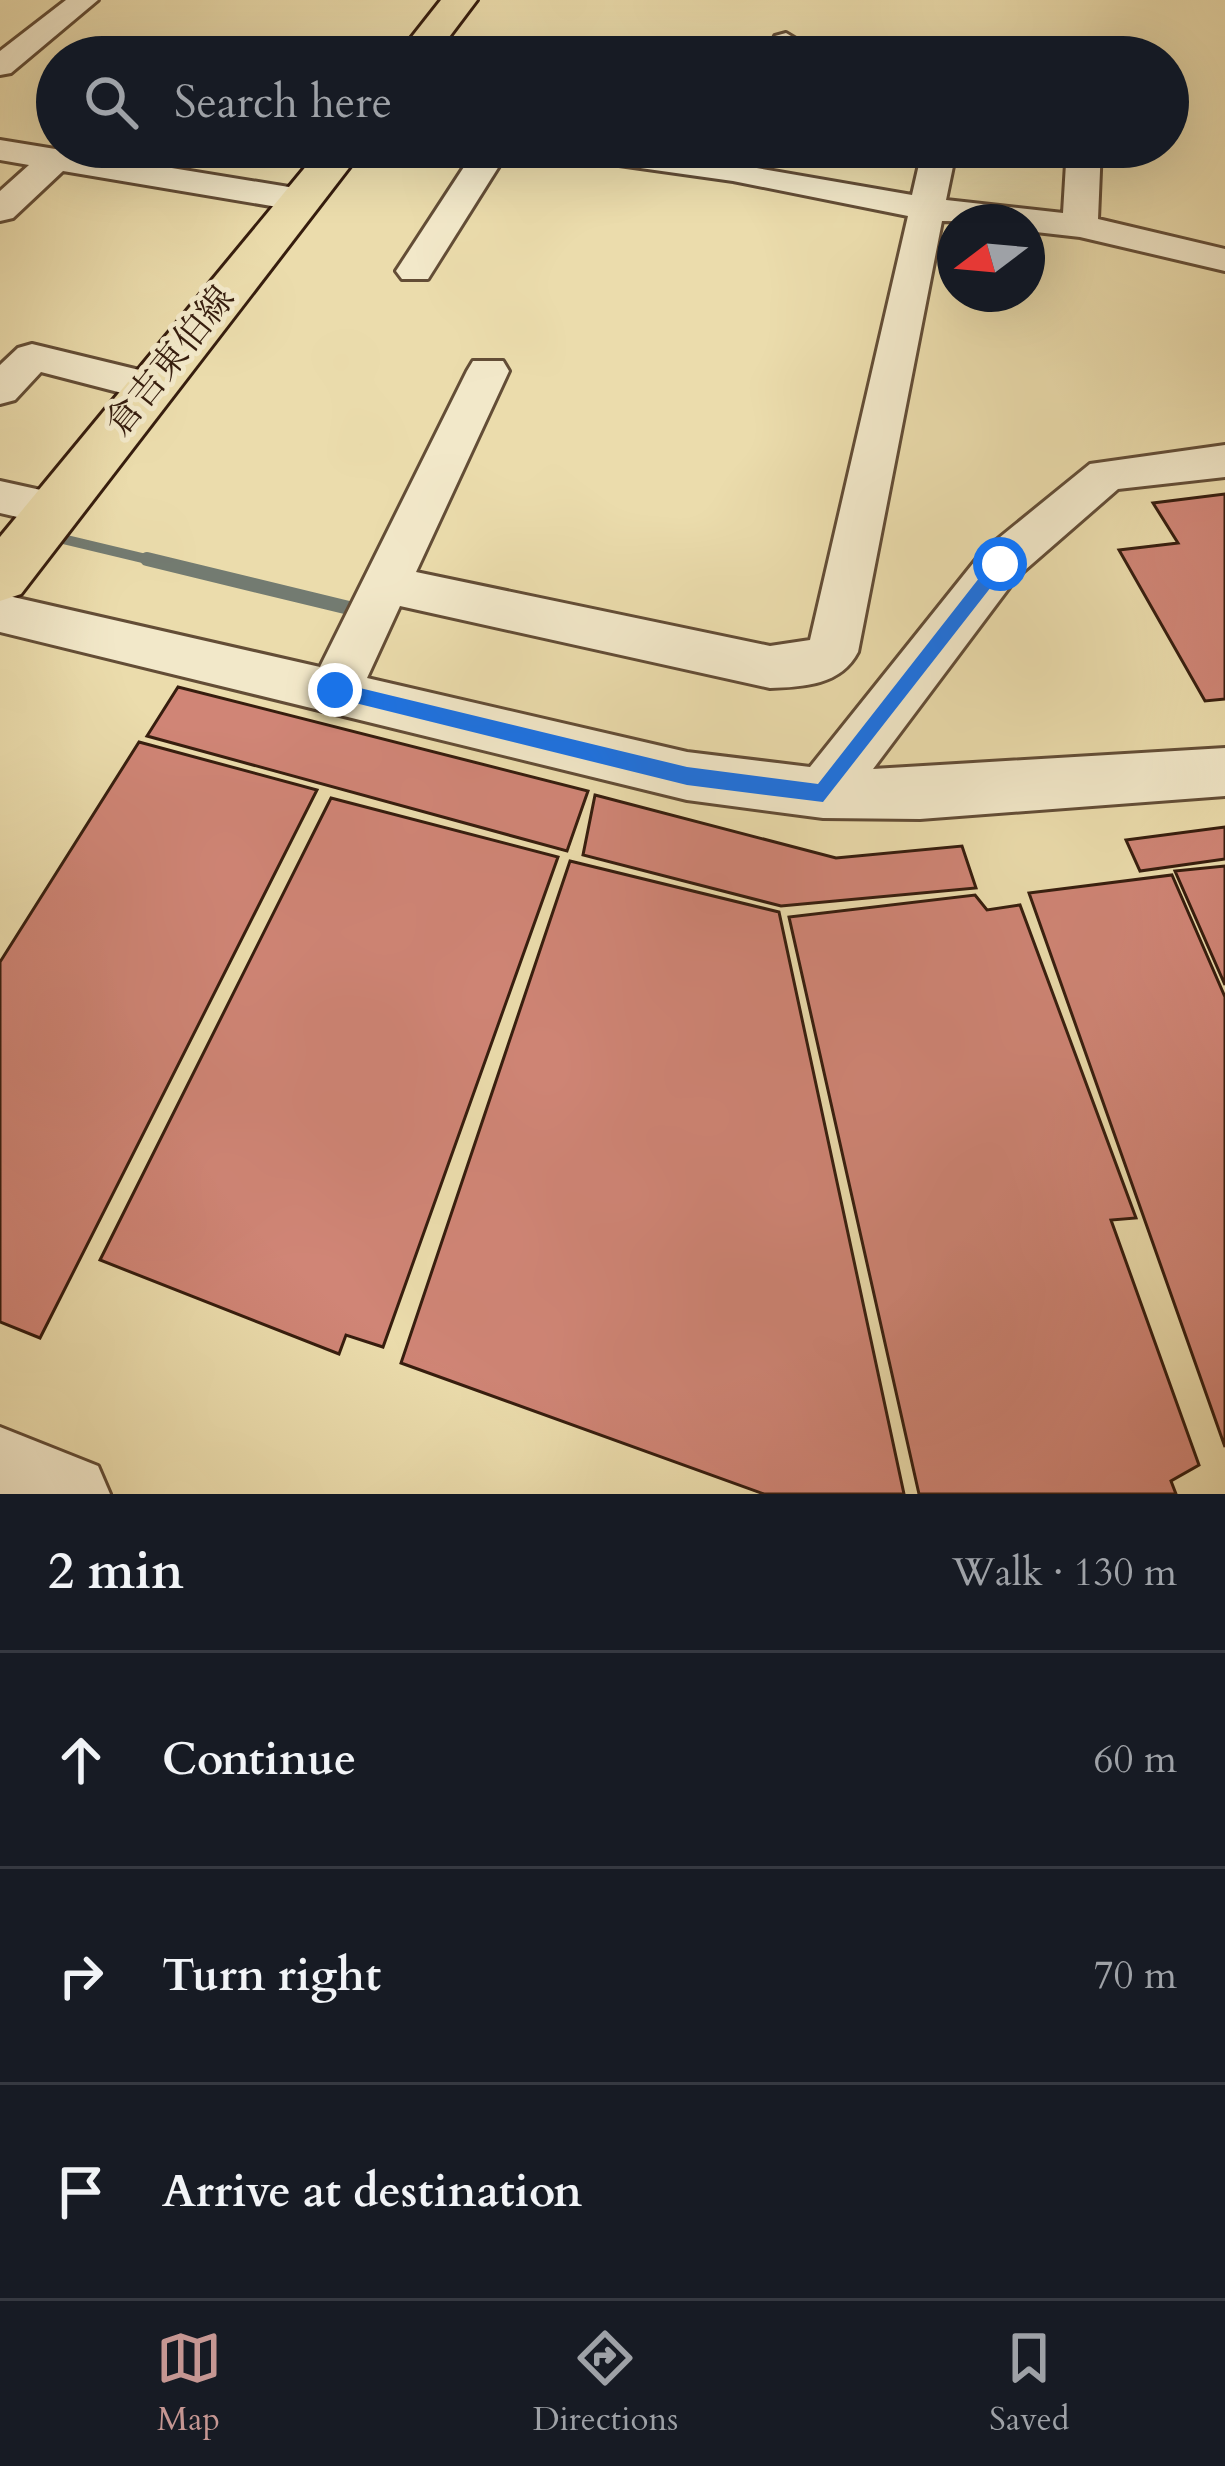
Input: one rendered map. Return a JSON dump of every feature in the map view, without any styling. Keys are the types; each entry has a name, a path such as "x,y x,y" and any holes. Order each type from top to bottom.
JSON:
{"main road":[{"path":"432,36 460,0"},
{"name":"倉吉東伯線","path":"0,578 327,168"}],"street":[{"path":"0,67 73,1"},
{"path":"0,67 36,72"},
{"path":"0,150 36,157"},
{"path":"0,210 46,168"},
{"path":"104,168 301,200"},
{"path":"415,272 481,168"},
{"path":"772,168 929,209 1080,226 1225,260"},
{"path":"386,584 770,668 808,666 833,652 936,168"},
{"path":"1080,226 1083,168"},
{"path":"0,390 32,356 149,386"},
{"path":"335,690 488,371"},
{"path":"823,793 1000,564 1106,476 1225,461"},
{"path":"0,497 52,508"},
{"path":"0,613 687,776 823,793 920,794 1225,772"},
{"path":"0,1466 70,1494"}],"building":[{"path":"1225,494 1225,699 1205,701 1119,550 1178,543 1153,503"},
{"path":"178,687 588,791 567,851 147,736"},
{"path":"139,742 317,790 40,1338 0,1322 0,962"},
{"path":"595,795 836,858 962,846 976,888 781,906 583,855"},
{"path":"331,798 558,857 383,1347 346,1335 339,1354 100,1260"},
{"path":"1225,827 1225,859 1140,871 1126,840"},
{"path":"570,861 779,912 904,1494 764,1494 401,1363"},
{"path":"1225,866 1225,985 1175,871"},
{"path":"1172,875 1225,997 1225,1447 1029,893"},
{"path":"975,895 987,910 1020,905 1136,1218 1111,1220 1199,1465 1171,1481 1176,1494 919,1494 789,917"}],"waterway":[{"path":"46,535 159,562"},
{"path":"147,559 349,608"}],"route":[{"path":"335,690 687,776 823,793 1000,564"}]}
